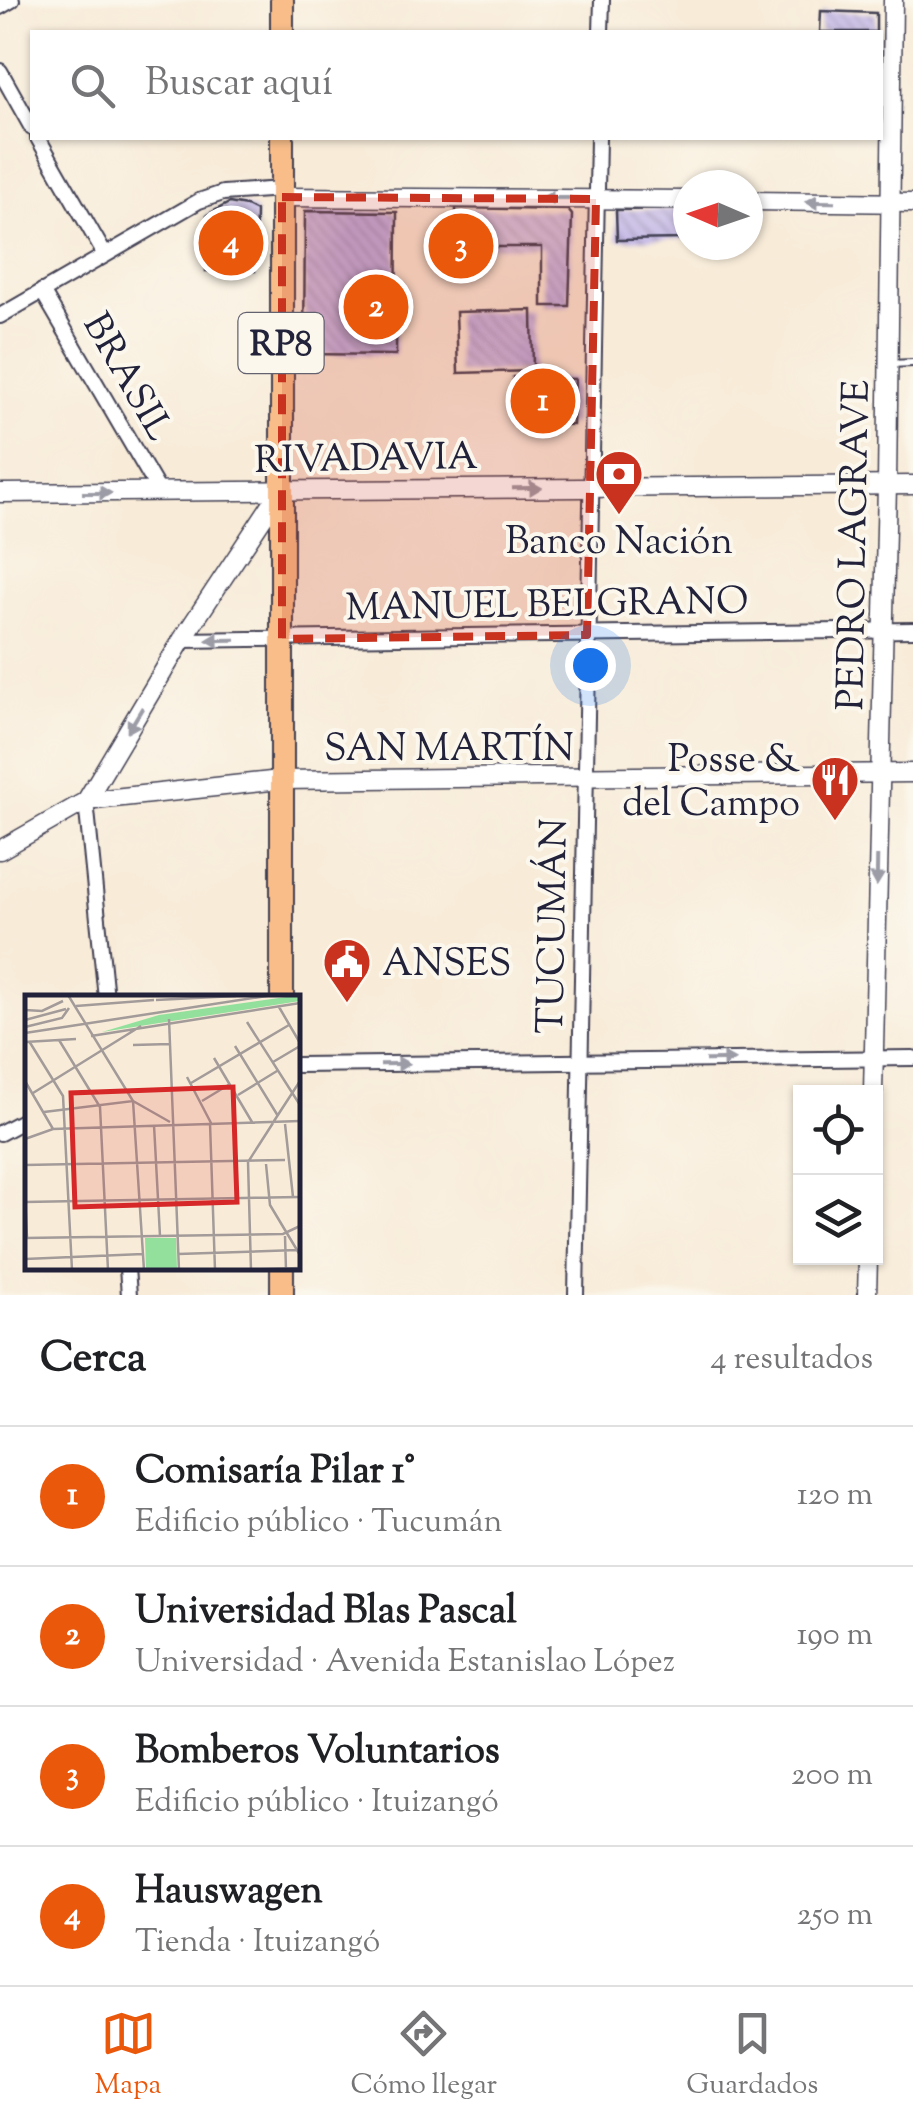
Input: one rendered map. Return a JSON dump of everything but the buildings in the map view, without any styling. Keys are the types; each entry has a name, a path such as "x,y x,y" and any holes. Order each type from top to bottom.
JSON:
{"main road":[{"path":"282,0 282,30"},
{"name":"RP8","path":"282,140 282,995"}],"street":[{"path":"0,7 12,0"},
{"path":"601,30 602,0"},
{"name":"PEDRO LAGRAVE","path":"872,1085 887,485 893,0"},
{"path":"0,71 30,124"},
{"path":"39,140 105,255"},
{"name":"TUCUMÁN","path":"576,1295 598,140"},
{"path":"0,316 212,196 282,193 673,200"},
{"path":"763,201 913,203"},
{"name":"BRASIL","path":"42,291 160,493"},
{"name":"RIVADAVIA","path":"0,492 913,485"},
{"path":"106,995 86,801 182,640 281,490"},
{"name":"MANUEL BELGRANO","path":"182,640 913,630"},
{"name":"SAN MARTÍN","path":"0,850 86,801 280,780 913,773"},
{"path":"300,1065 913,1058"},
{"path":"0,1133 25,1120"},
{"path":"868,1265 868,1295"},
{"path":"127,1270 129,1295"}],"lane":[{"path":"889,364 913,364"}],"highlighted area":[{"path":"282,197 596,199 587,635 282,639"}],"place":[{"name":"Hauswagen","path":"231,243"},
{"name":"Bomberos Voluntarios","path":"461,246"},
{"name":"Universidad Blas Pascal","path":"376,307"},
{"name":"Comisaría Pilar 1°","path":"543,401"},
{"name":"Banco Nación","path":"619,516"},
{"name":"Posse & del Campo","path":"835,822"},
{"name":"ANSES","path":"347,1004"}]}
